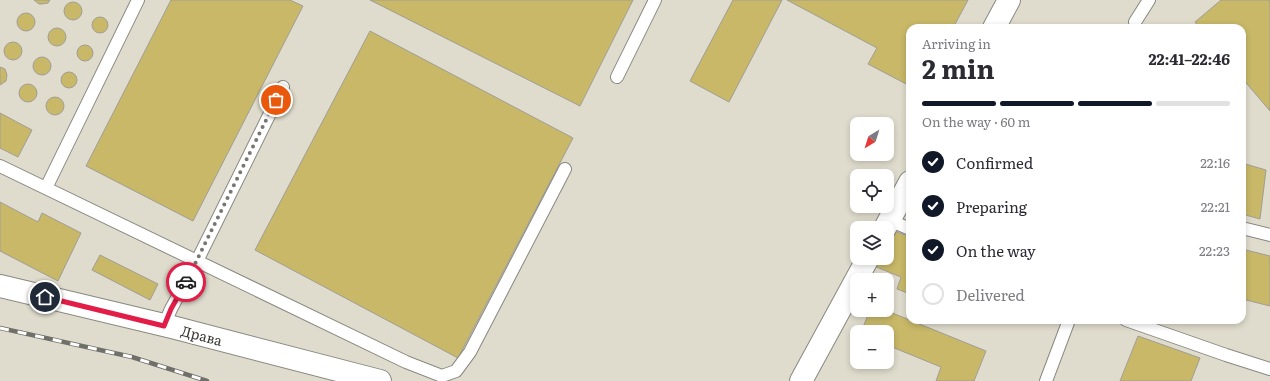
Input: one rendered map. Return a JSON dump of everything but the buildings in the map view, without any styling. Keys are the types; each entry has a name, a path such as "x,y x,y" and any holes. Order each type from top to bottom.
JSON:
{"street":[{"path":"996,24 1009,0"},
{"path":"889,221 906,189"},
{"path":"801,381 864,265"},
{"name":"Драва","path":"0,286 380,381"}],"lane":[{"path":"46,188 138,0"},
{"path":"617,77 655,0"},
{"path":"1135,22 1149,0"},
{"path":"164,326 171,309 283,87"},
{"path":"0,166 406,362 442,376 456,371 470,352 565,169"},
{"path":"894,226 906,228"},
{"path":"1246,229 1270,235"},
{"path":"1046,381 1067,324"},
{"path":"1137,324 1270,370"}],"shaded area":[{"path":"0,0 1270,0 1270,381 0,381"}],"railway":[{"path":"0,328 132,357 207,381"}],"way so far":[{"path":"186,282 276,100"}],"route":[{"path":"45,297 164,326 171,309 186,282"}]}
